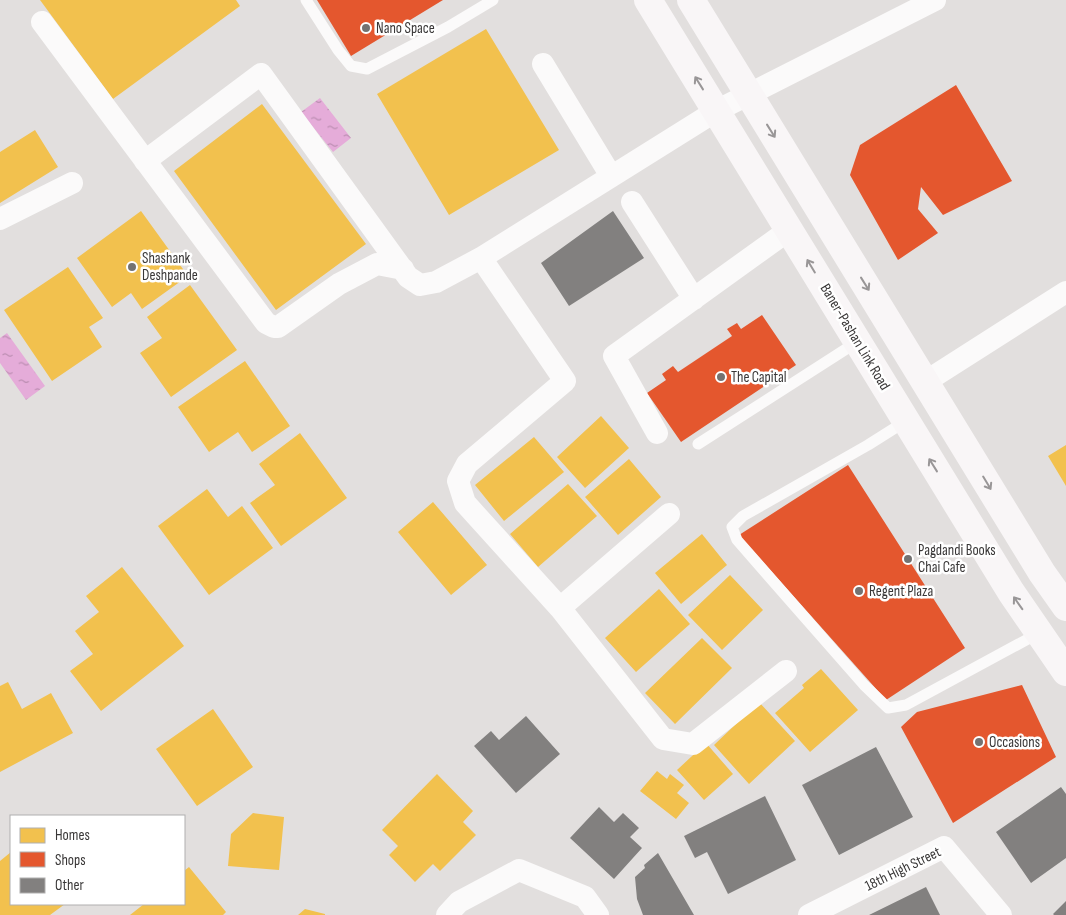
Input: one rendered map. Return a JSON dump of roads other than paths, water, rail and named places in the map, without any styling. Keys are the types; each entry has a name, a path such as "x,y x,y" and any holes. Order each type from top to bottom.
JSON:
{"street":[{"name":"Baner-Pashan Link Road","path":"648,0 1011,592 1066,672"},
{"path":"691,0 1042,572 1066,607"},
{"path":"146,161 260,74 408,277 420,284 436,282 481,258 716,111 935,0"},
{"path":"42,22 266,323 278,327 339,284 377,264 403,268"},
{"path":"543,64 611,176"},
{"path":"0,219 72,183"},
{"path":"632,202 694,299"},
{"path":"657,433 614,356 789,230"},
{"path":"481,258 565,381 467,464 458,481 466,503 560,608 663,739 693,744 786,671"},
{"path":"925,382 1066,292"},
{"path":"560,608 669,514"},
{"name":"18th High Street","path":"814,914 944,847 1001,915"},
{"path":"447,915 459,902 519,870 585,897 598,915"}],"lane":[{"path":"306,0 350,66 367,69 448,27 493,0"},
{"path":"698,444 857,342"},
{"path":"906,422 743,516 732,527 737,540 864,685 888,708 906,705 1039,633"}],"water":[{"path":"320,98 351,138 333,152 301,112"},
{"path":"7,333 45,386 26,400 0,363 0,338"}],"place":[{"name":"Nano Space","path":"366,28"},
{"name":"Shashank Deshpande","path":"132,267"},
{"name":"The Capital","path":"721,377"},
{"name":"Pagdandi Books Chai Cafe","path":"908,559"},
{"name":"Regent Plaza","path":"859,591"},
{"name":"Occasions","path":"979,742"}]}
